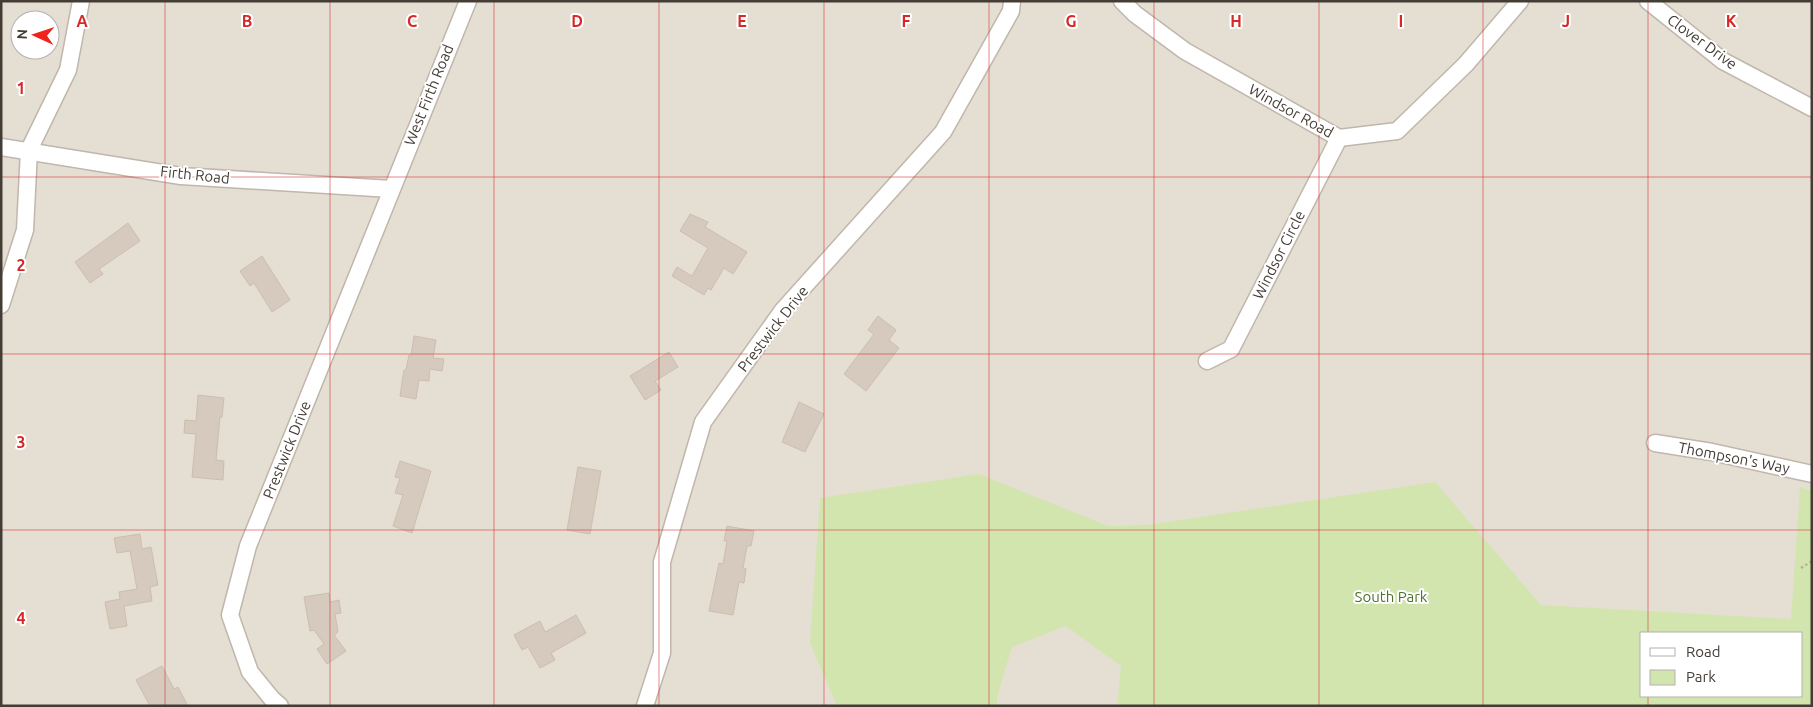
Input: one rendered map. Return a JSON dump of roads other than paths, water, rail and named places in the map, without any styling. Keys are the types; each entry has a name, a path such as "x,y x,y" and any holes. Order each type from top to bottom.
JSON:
{"street":[{"path":"1,305 25,230 29,150 68,70 81,1"},
{"name":"West Firth Road","path":"391,189 468,1"},
{"name":"Prestwick Drive","path":"645,706 662,653 662,562 703,422 783,310 943,132 1011,11 1012,1"},
{"name":"Windsor Road","path":"1122,1 1135,14 1185,51 1340,138 1397,130 1466,64 1520,1"},
{"name":"Clover Drive","path":"1648,1 1723,61 1812,108"},
{"name":"Windsor Circle","path":"1207,361 1231,349 1340,138"},
{"name":"Firth Road","path":"1,147 181,176 391,189"},
{"name":"Prestwick Drive","path":"280,706 272,700 250,672 230,615 248,546 391,189"},
{"name":"Thompson's Way","path":"1655,444 1712,452 1812,474"}],"park label":[{"name":"South Park","path":"1391,597"}]}
